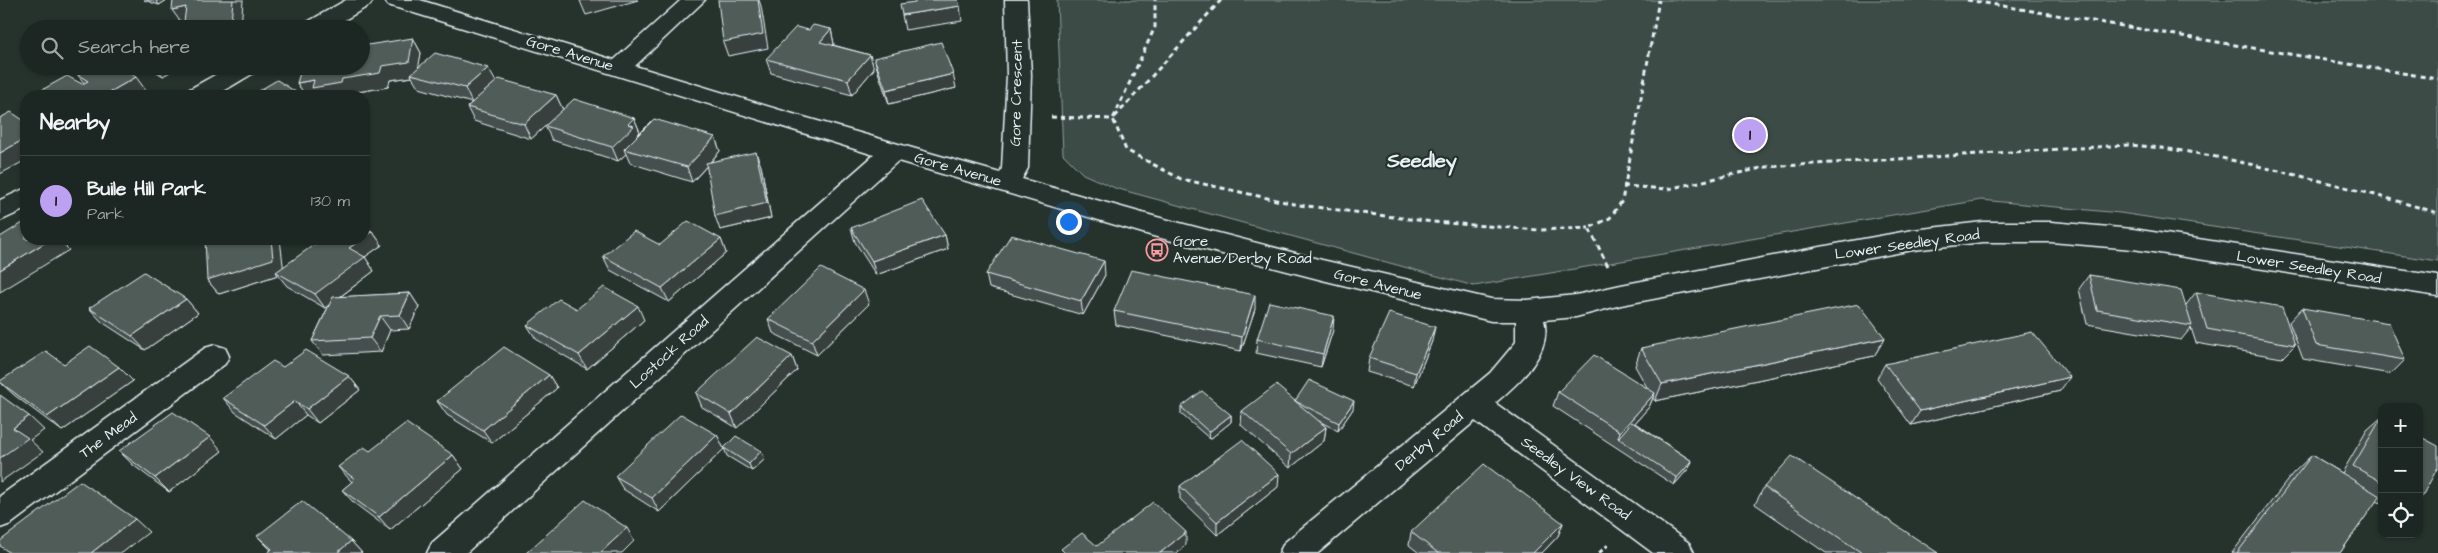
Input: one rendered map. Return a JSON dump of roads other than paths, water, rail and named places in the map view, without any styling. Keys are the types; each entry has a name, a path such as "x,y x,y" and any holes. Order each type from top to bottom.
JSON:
{"street":[{"path":"328,20 362,0"},
{"name":"Gore Avenue","path":"399,0 784,120 1153,226 1453,303 1491,310 1527,311"},
{"path":"619,68 694,0"},
{"name":"Gore Crescent","path":"1007,183 1015,168 1019,75 1016,0"},
{"path":"208,90 234,75"},
{"name":"Lostock Road","path":"443,553 894,151"},
{"path":"0,212 20,200"},
{"name":"Lower Seedley Road","path":"1527,311 1576,306 1621,295 1870,248 1983,232 2051,232 2134,239 2438,286"},
{"name":"Derby Road","path":"1295,553 1474,404 1512,367 1528,347 1533,328 1527,311"},
{"name":"The Mead","path":"0,514 216,356"},
{"name":"Seedley View Road","path":"1474,404 1678,553"}],"place":[{"name":"Buile Hill Park","path":"1750,135"},
{"name":"Gore Avenue/Derby Road","path":"1157,250"}],"district":[{"name":"Seedley","path":"1422,160"}]}
